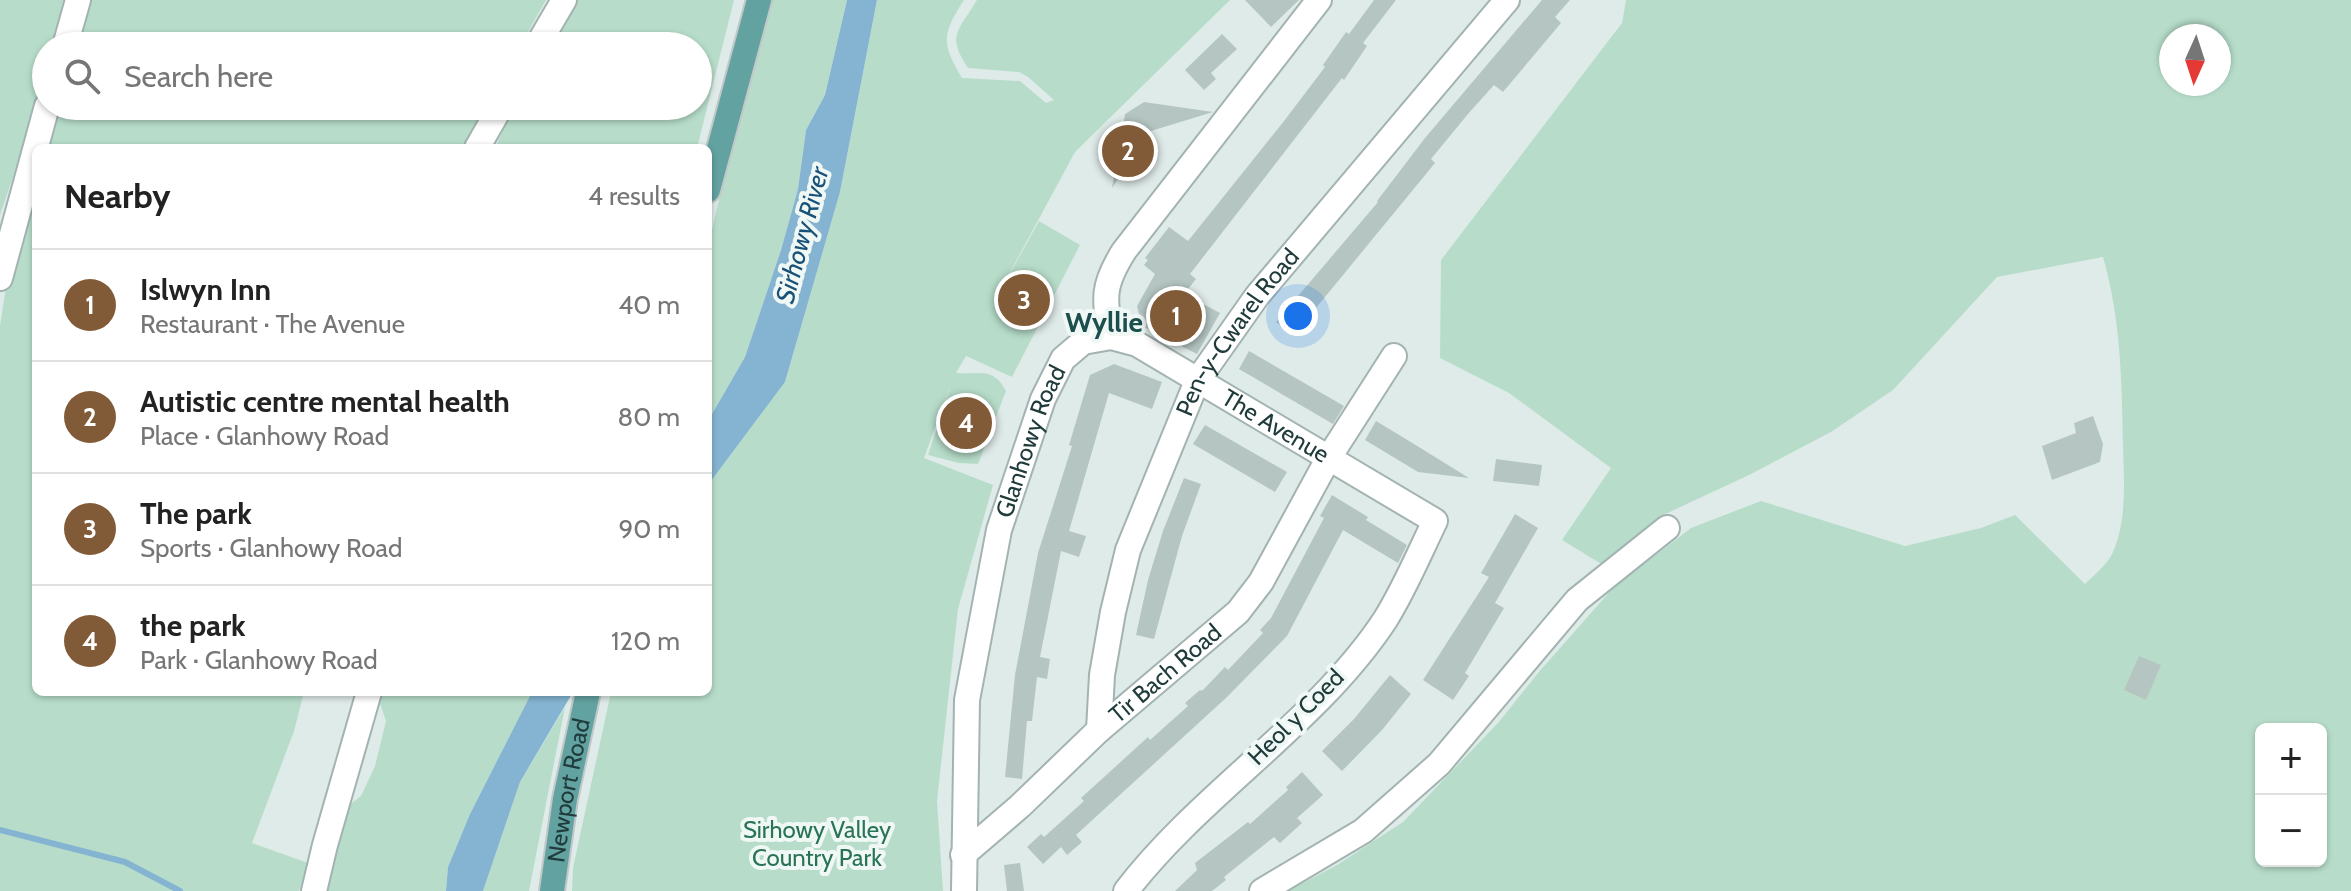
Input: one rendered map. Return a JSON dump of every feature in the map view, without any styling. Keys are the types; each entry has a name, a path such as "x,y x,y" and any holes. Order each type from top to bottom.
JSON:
{"main road":[{"path":"712,175 759,0"},
{"name":"Newport Road","path":"552,891 565,799 587,696"}],"street":[{"path":"69,32 78,0"},
{"path":"545,32 564,0"},
{"path":"1111,337 1105,301 1109,275 1319,0"},
{"name":"Pen-y-Cwarel Road","path":"1099,730 1102,675 1128,550 1197,381 1257,296 1507,0"},
{"path":"37,144 43,120"},
{"path":"479,144 493,120"},
{"path":"0,278 32,161"},
{"name":"The Avenue","path":"1111,337 1137,344 1435,521"},
{"name":"Glanhowy Road","path":"964,891 967,700 999,530 1043,399 1063,359 1083,342 1111,337"},
{"name":"Tir Bach Road","path":"963,855 1020,806 1099,730 1238,612 1261,582 1295,525 1328,459 1394,356"},
{"name":"Heol y Coed","path":"1126,891 1148,863 1208,802 1302,715 1348,666 1385,620 1435,521"},
{"path":"1262,891 1363,831 1439,764 1577,600 1667,528"},
{"path":"314,891 368,696"}],"green space":[{"path":"0,0 69,0 61,32 32,32 33,120 0,215"},
{"path":"90,0 546,0 528,32 81,32"},
{"path":"575,0 734,0 712,88 712,32 556,32"},
{"path":"770,0 847,0 825,95 806,130 798,189 781,250 745,357 712,414 712,230 741,105"},
{"name":"Sirhowy Valley Country Park","path":"877,0 964,0 951,22 947,39 950,56 962,78 1020,81 1046,103 1054,100 1019,72 968,68 956,40 960,27 977,0 1230,0 1075,152 981,326 1039,221 1080,245 1012,377 966,356 956,373 991,375 1006,391 978,464 928,455 951,384 924,458 993,485 958,609 937,801 943,891 572,891 573,868 610,696 712,696 712,480 785,382 840,192"},
{"path":"1626,0 2351,0 2351,891 1288,891 1337,865 1403,822 1498,723 1613,588 1691,528 1761,501 1905,546 1981,528 2015,515 2085,584 2113,552 2121,527 2124,473 2119,352 2114,304 2103,257 1997,277 1893,390 1831,432 1659,517 1603,565 1562,540 1611,468 1509,393 1440,358 1441,260 1622,23"},
{"path":"53,120 480,120 468,144 46,144"},
{"path":"507,120 704,120 698,144 497,144"},
{"path":"32,192 32,696 303,696 294,731 252,843 308,863 299,891 0,891 0,326 8,274"},
{"path":"377,696 530,696 470,814 448,867 446,891 325,891 348,806 361,796 375,766 386,721"},
{"path":"565,707 529,891 483,891 520,782"}],"water":[{"name":"Sirhowy River","path":"847,0 877,0 840,192 785,382 712,480 712,414 745,357 798,189 806,130 825,95"},
{"path":"530,696 571,696 520,782 483,891 446,891 448,867 470,814"}],"building":[{"path":"1245,0 1299,0 1271,27"},
{"path":"1374,0 1396,0 1363,43 1367,46 1344,80 1342,78 1190,274 1196,279 1184,294 1220,313 1197,354 1142,326 1137,306 1155,274 1144,265 1148,260 1145,258 1169,227 1188,241 1284,121 1325,67 1323,65 1346,32 1349,34"},
{"path":"1542,0 1570,0 1555,17 1561,23 1503,92 1494,85 1468,114 1431,159 1435,163 1293,336 1276,322"},
{"path":"1222,34 1237,49 1211,73 1216,79 1204,90 1185,70"},
{"path":"1144,102 1213,112 1151,131 1112,188 1125,114"},
{"path":"1249,351 1344,406 1333,424 1239,369"},
{"path":"1114,364 1162,382 1152,409 1109,393 1069,531 1086,536 1079,557 1061,551 1040,657 1050,659 1047,679 1037,677 1032,721 1027,721 1022,779 1005,777 1015,675 1038,553 1072,446 1069,445 1090,375"},
{"path":"2093,416 2103,444 2100,462 2052,480 2042,446 2076,433 2074,423"},
{"path":"1376,421 1469,478 1418,472 1365,440"},
{"path":"1205,425 1287,472 1275,492 1193,444"},
{"path":"1496,459 1542,465 1539,486 1493,481"},
{"path":"1184,478 1201,484 1182,536 1154,639 1136,635 1148,580"},
{"path":"1332,495 1407,545 1398,563 1343,530 1287,636 1226,698 1076,835 1082,842 1067,855 1061,847 1043,864 1027,847 1041,834 1044,837 1084,801 1081,798 1148,737 1150,740 1188,706 1185,703 1202,691 1225,667 1228,670 1263,633 1260,630 1271,618 1324,518 1320,516"},
{"path":"1515,514 1538,528 1495,603 1504,608 1465,673 1469,676 1453,700 1423,680 1489,577 1481,573"},
{"path":"2139,656 2161,665 2146,700 2124,690"},
{"path":"1390,675 1411,694 1382,730 1342,771 1322,751 1354,719"},
{"path":"1302,772 1323,795 1297,818 1302,823 1280,843 1274,837 1224,877 1226,880 1212,891 1175,891 1197,870 1195,863 1248,822 1250,824 1288,790 1286,787"},
{"path":"1020,863 1024,891 1007,891 1004,865"}],"waterway":[{"path":"0,830 125,862 180,891"}],"place":[{"name":"Autistic centre mental health","path":"1128,151"},
{"name":"The park","path":"1024,300"},
{"name":"Islwyn Inn","path":"1176,316"},
{"name":"the park","path":"966,423"}],"district":[{"name":"Wyllie","path":"1104,322"}]}
